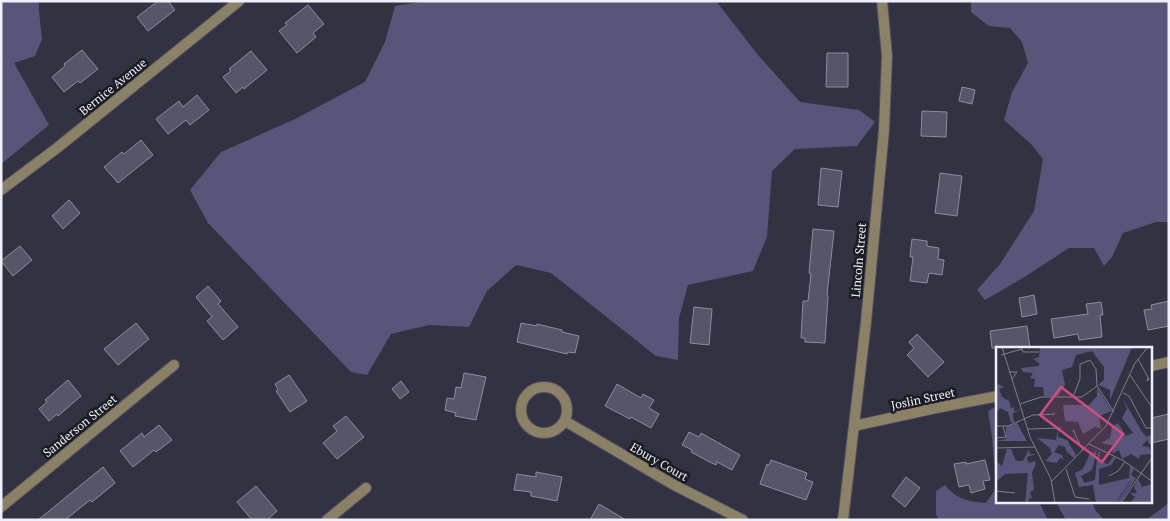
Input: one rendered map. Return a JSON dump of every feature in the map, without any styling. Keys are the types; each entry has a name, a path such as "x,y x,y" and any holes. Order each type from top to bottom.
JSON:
{"street":[{"name":"Bernice Avenue","path":"1,190 57,148 229,5 239,1"},
{"name":"Lincoln Street","path":"843,520 866,322 884,130 887,56 882,1"},
{"path":"1152,366 1169,362"},
{"name":"Sanderson Street","path":"1,507 174,365"},
{"path":"547,386 556,390 563,397 567,406 564,421 558,428 548,433 533,431 523,420 520,410 522,400 528,392 537,387 547,386"},
{"name":"Joslin Street","path":"854,426 996,396"},
{"name":"Ebury Court","path":"564,421 674,485 744,520"},
{"path":"327,520 366,488"}],"shaded area":[{"path":"1,1 39,1 42,39 35,56 14,63 49,125 1,164"},
{"path":"426,1 716,1 758,55 800,102 859,110 875,122 857,146 795,149 772,171 767,237 753,271 688,285 679,318 678,360 656,356 551,273 516,265 487,291 469,327 429,325 391,334 367,375 351,372 208,223 190,190 221,152 295,119 365,82 385,42 395,6"},
{"path":"971,1 1169,1 1169,222 1156,222 1123,233 1112,257 1104,266 1094,248 1069,248 985,300 977,290 1000,264 1034,211 1043,159 1031,144 1004,120 1012,92 1028,63 1022,42 1010,28 989,26 971,12"},
{"path":"996,407 996,488 992,437 988,411"},
{"path":"945,485 958,497 986,503 996,488 996,504 1040,504 1048,520 939,520 936,514 936,491"},
{"path":"1169,503 1169,520 1146,520"},
{"path":"1057,504 1093,504 1104,520 1066,520"}],"building":[{"path":"158,1 168,1 175,10 148,31 137,17"},
{"path":"308,5 324,24 313,33 316,37 297,53 279,31 287,25 285,23"},
{"path":"82,50 98,69 80,83 78,81 64,92 52,77 65,66 64,64"},
{"path":"251,51 267,70 244,89 243,87 236,93 223,77 231,71 229,69"},
{"path":"827,53 848,53 848,87 826,87"},
{"path":"962,87 975,90 972,104 959,101"},
{"path":"197,95 209,110 190,125 186,120 168,134 156,119 179,101 183,107"},
{"path":"922,111 947,112 946,137 921,136"},
{"path":"141,140 153,155 118,183 104,167 122,152 124,154"},
{"path":"821,168 842,171 838,207 818,205"},
{"path":"940,173 962,176 957,216 935,213"},
{"path":"69,200 80,213 63,229 52,216"},
{"path":"813,229 834,231 827,295 825,343 805,342 805,338 801,338 803,301 808,301 811,274 809,273"},
{"path":"912,239 927,241 927,246 939,248 938,259 944,260 942,275 929,273 927,283 910,281 913,257 910,257"},
{"path":"20,246 32,260 13,276 1,261"},
{"path":"208,286 221,301 218,304 238,327 223,340 207,321 212,317 196,297"},
{"path":"1034,295 1037,314 1022,317 1019,298"},
{"path":"1169,301 1169,326 1148,330 1144,310 1152,309 1151,305"},
{"path":"1101,302 1103,315 1100,315 1102,337 1079,340 1078,334 1054,338 1051,319 1088,314 1086,304"},
{"path":"694,307 712,309 709,345 690,343"},
{"path":"136,323 149,339 118,365 104,349"},
{"path":"521,323 537,326 537,324 579,336 575,353 568,352 567,354 517,342"},
{"path":"1027,326 1030,347 992,348 990,331"},
{"path":"917,334 944,362 928,377 907,355 914,348 909,342"},
{"path":"464,373 486,377 476,420 455,416 456,413 445,410 447,398 454,399 456,387 461,388"},
{"path":"289,375 307,401 290,412 276,391 278,389 275,384"},
{"path":"68,380 81,396 58,416 57,414 49,421 39,409 47,402 45,400"},
{"path":"401,381 409,392 400,399 392,389"},
{"path":"617,384 641,398 643,394 654,400 649,408 659,414 651,428 605,406"},
{"path":"1169,414 1169,439 1152,443 1152,418"},
{"path":"346,416 364,437 337,459 323,443 337,431 333,426"},
{"path":"159,425 172,440 156,452 154,450 133,467 120,451 142,433 144,437"},
{"path":"689,432 699,437 701,433 740,455 732,470 717,462 716,465 706,460 682,445"},
{"path":"771,460 807,473 805,479 813,482 806,500 760,484 767,464 769,465"},
{"path":"985,460 990,480 983,481 985,489 971,493 969,485 959,487 954,464 966,462 966,464"},
{"path":"103,467 115,483 92,502 90,500 65,520 38,520"},
{"path":"536,472 562,477 557,501 531,496 531,492 514,490 517,474 536,477"},
{"path":"906,477 920,488 905,507 892,496"},
{"path":"256,486 277,511 267,520 252,520 237,502"},
{"path":"599,504 626,520 590,520"}]}
